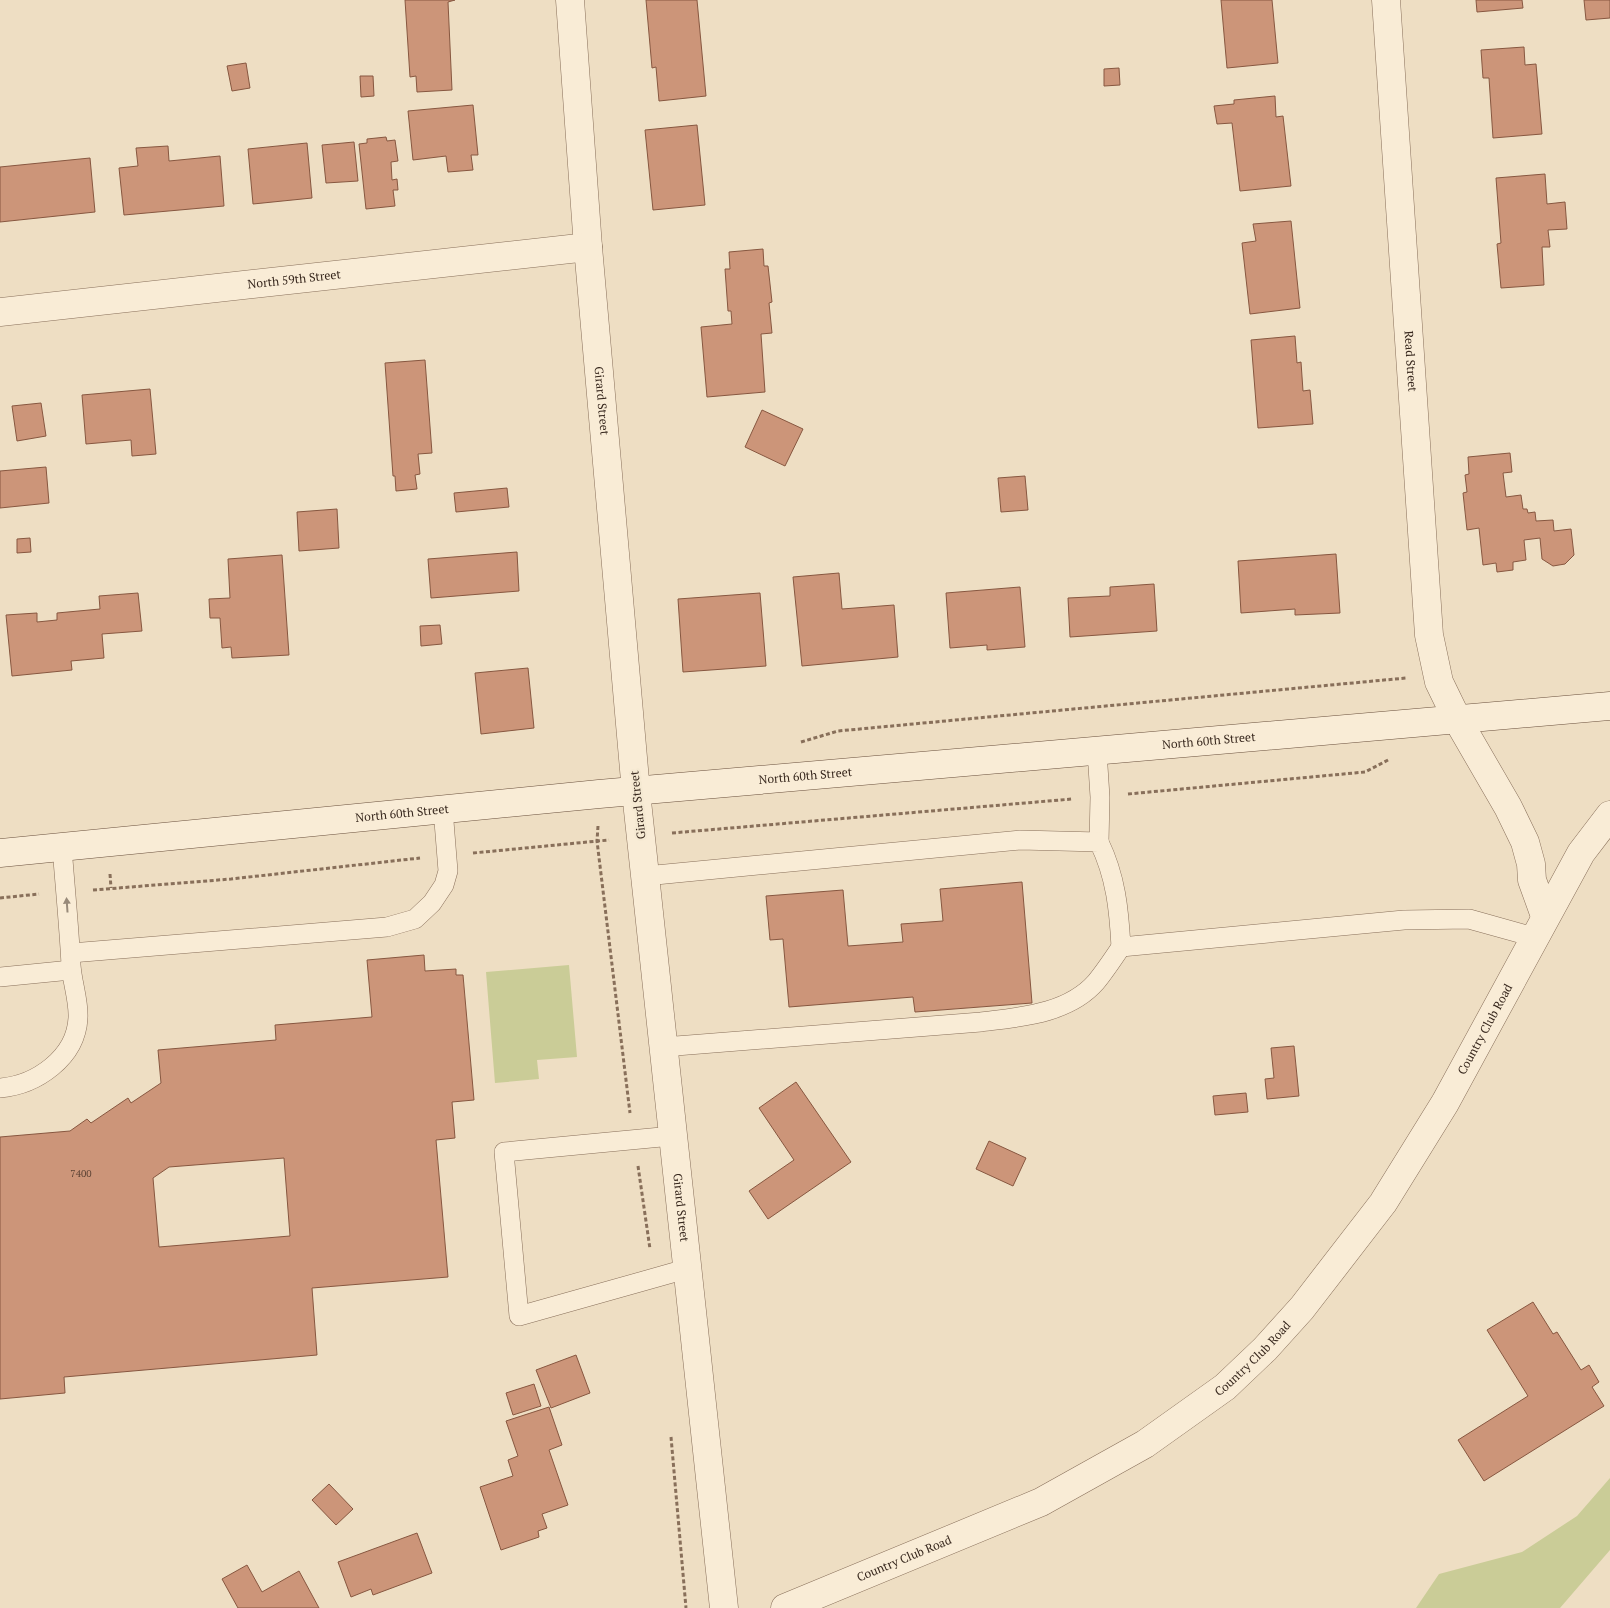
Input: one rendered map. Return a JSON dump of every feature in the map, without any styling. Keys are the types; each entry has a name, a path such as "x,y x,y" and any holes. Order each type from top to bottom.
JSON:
{"street":[{"name":"Girard Street","path":"570,0 588,247 636,792 724,1608"},
{"name":"Read Street","path":"1386,0 1429,635 1439,682 1457,720"},
{"name":"North 59th Street","path":"0,312 588,247"},
{"name":"North 60th Street","path":"0,853 636,792 1610,706"},
{"path":"1457,720 1508,808 1525,842 1531,864 1539,926"},
{"name":"Country Club Road","path":"785,1608 1041,1502 1144,1444 1225,1387 1265,1349 1302,1308 1383,1203 1445,1103 1539,926 1581,852 1610,815"}],"lane":[{"path":"663,1047 981,1022 1033,1015 1068,1003 1095,983 1121,947 1118,899 1110,864 1099,842 1098,751"},
{"path":"0,977 71,962 387,927 415,919 432,903 444,885 448,871 443,810"},
{"path":"645,876 1020,840 1099,842"},
{"path":"0,1088 16,1086 35,1080 56,1063 70,1044 78,1018 71,962 62,847"},
{"path":"1121,947 1414,920 1469,919 1539,926"},
{"path":"672,1136 504,1152 519,1316 686,1269"}],"path":[{"path":"797,743 838,731 928,721 1412,678 1439,682"},
{"path":"671,833 1100,797 1366,772 1395,757"},
{"path":"111,888 231,879 447,855 597,841 634,1140 655,1278"},
{"path":"670,1429 686,1608"}],"green space":[{"path":"569,965 577,1057 537,1060 539,1079 495,1083 486,972"},
{"path":"1610,1478 1610,1550 1560,1608 1416,1608 1439,1574 1522,1552 1577,1516"}],"building":[{"path":"405,0 455,0 448,2 452,90 417,92 416,76 410,77"},
{"path":"646,0 697,0 706,96 659,101 656,67 652,68"},
{"path":"1221,0 1272,0 1278,63 1227,68"},
{"path":"1476,0 1522,0 1523,8 1477,12"},
{"path":"1584,0 1610,0 1610,18 1586,20"},
{"path":"1524,47 1525,65 1536,64 1542,134 1493,138 1489,78 1483,78 1481,50"},
{"path":"246,63 250,88 232,91 227,66"},
{"path":"1119,68 1120,85 1104,86 1104,69"},
{"path":"360,76 373,76 374,96 361,97"},
{"path":"1275,96 1276,117 1283,116 1291,186 1240,191 1232,123 1217,124 1214,106 1234,104 1234,100"},
{"path":"473,105 478,155 471,155 473,170 448,172 446,156 413,160 408,111"},
{"path":"697,125 705,205 653,210 645,130"},
{"path":"386,137 387,141 395,140 398,161 391,162 392,180 397,179 398,190 393,190 395,206 366,209 359,144 367,143 367,139"},
{"path":"354,142 358,181 326,183 322,145"},
{"path":"307,143 312,198 253,204 248,149"},
{"path":"168,146 169,161 220,156 224,206 124,215 119,168 138,166 136,148"},
{"path":"90,158 95,212 0,222 0,167"},
{"path":"1545,174 1547,204 1565,202 1567,229 1548,230 1550,247 1542,247 1544,285 1501,288 1497,244 1501,243 1496,178"},
{"path":"1291,221 1300,308 1250,314 1242,243 1256,241 1253,224"},
{"path":"763,249 764,266 768,266 772,302 769,303 772,333 761,334 765,392 707,397 701,327 732,324 731,311 728,311 725,269 730,269 729,252"},
{"path":"1295,336 1297,363 1301,362 1303,391 1310,390 1313,424 1258,428 1251,340"},
{"path":"425,360 432,453 418,454 420,474 415,475 417,489 396,491 395,476 393,476 385,363"},
{"path":"150,389 156,454 132,456 131,440 86,444 82,395"},
{"path":"41,403 46,436 17,441 12,406"},
{"path":"762,410 803,429 785,466 745,447"},
{"path":"1510,453 1512,472 1503,473 1506,497 1521,495 1523,509 1527,509 1528,513 1535,512 1536,521 1553,520 1554,531 1571,529 1574,555 1565,564 1553,566 1542,559 1540,538 1524,540 1526,560 1513,562 1513,570 1497,572 1496,563 1483,565 1479,528 1467,530 1463,493 1467,492 1465,475 1469,474 1468,457"},
{"path":"46,467 49,503 0,508 0,471"},
{"path":"1025,476 1028,510 1001,512 998,478"},
{"path":"507,488 509,507 456,512 454,493"},
{"path":"337,509 339,548 299,551 297,512"},
{"path":"30,538 31,552 17,553 17,539"},
{"path":"517,552 519,591 431,598 428,559"},
{"path":"1336,554 1340,613 1295,615 1295,609 1241,613 1238,561"},
{"path":"282,555 289,655 232,658 231,647 222,648 220,618 210,618 209,599 230,598 228,559"},
{"path":"839,573 842,609 894,605 898,657 802,666 793,577"},
{"path":"1154,584 1157,631 1070,637 1068,598 1110,596 1110,587"},
{"path":"1020,587 1025,647 987,650 987,645 950,648 946,593"},
{"path":"138,593 142,631 102,634 104,658 71,661 72,670 12,676 6,615 37,613 37,622 57,620 57,613 100,609 99,596"},
{"path":"760,593 766,666 683,672 678,599"},
{"path":"440,625 442,644 421,646 420,626"},
{"path":"528,668 534,728 481,734 475,673"},
{"path":"1022,882 1032,1003 915,1012 913,997 789,1007 783,939 770,940 766,896 843,890 848,946 903,942 901,924 943,921 940,889"},
{"path":"424,955 425,971 456,969 456,975 463,975 474,1100 452,1102 455,1138 436,1140 448,1277 312,1288 317,1355 64,1377 65,1393 0,1399 0,1137 70,1131 87,1119 91,1123 128,1098 131,1103 161,1083 158,1050 276,1040 275,1025 372,1017 367,960","holes":["284,1158 290,1236 159,1247 153,1178 169,1167"]},
{"path":"1294,1046 1299,1096 1267,1099 1265,1079 1274,1078 1271,1048"},
{"path":"796,1082 851,1162 768,1219 749,1191 794,1160 759,1108"},
{"path":"1246,1093 1248,1112 1215,1115 1213,1096"},
{"path":"989,1141 1026,1158 1013,1186 976,1169"},
{"path":"1533,1302 1553,1334 1557,1332 1581,1370 1589,1365 1599,1382 1592,1387 1604,1406 1484,1481 1458,1440 1528,1396 1487,1330"},
{"path":"576,1355 590,1393 551,1408 536,1370"},
{"path":"534,1384 541,1406 513,1415 506,1393"},
{"path":"549,1407 562,1445 549,1450 568,1505 542,1514 547,1528 538,1531 539,1537 501,1550 480,1487 513,1476 508,1460 518,1456 506,1421"},
{"path":"329,1484 353,1509 336,1525 312,1500"},
{"path":"417,1533 432,1573 373,1595 371,1589 351,1597 338,1562"},
{"path":"247,1565 262,1592 299,1571 319,1608 238,1608 222,1579"}]}
